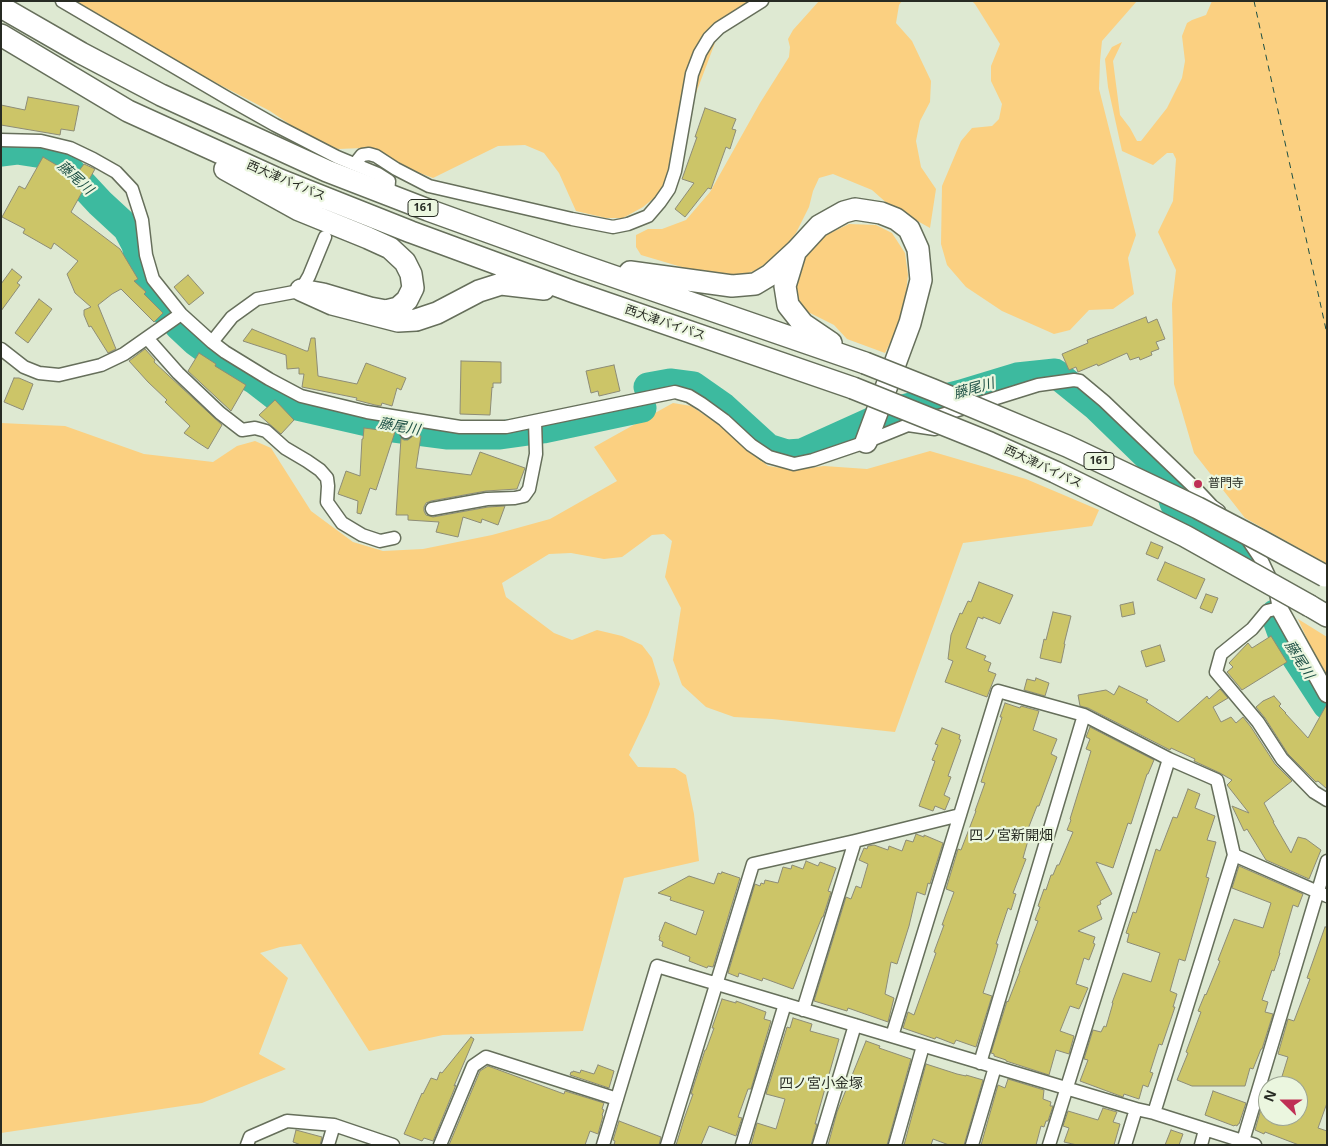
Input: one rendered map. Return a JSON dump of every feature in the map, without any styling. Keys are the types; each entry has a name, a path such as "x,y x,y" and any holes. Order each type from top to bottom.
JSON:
{"highway":[{"name":"西大津バイパス","path":"1,7 161,96 327,171 575,264 865,363 934,390 1067,446 1198,508 1326,576"},
{"name":"西大津バイパス","path":"1,35 128,111 280,180 412,232 574,292 853,388 990,443 1055,472 1185,536 1318,611"},
{"path":"128,111 155,131 299,210 390,248 405,262 411,274 414,288 407,300 398,308 386,311 301,290"},
{"path":"575,264 732,286 755,284 770,275 819,226 844,212 856,209 881,213 896,219 908,229 918,249 921,280 910,323 867,439"},
{"path":"796,251 784,286 788,305 810,330 865,363"},
{"path":"301,290 332,304 398,321 416,320 436,313 479,291 501,284 574,292"}],"street":[{"path":"62,1 275,125 337,157 378,174 389,181 388,194"},
{"path":"358,160 362,155 376,156 429,186 572,219 613,226 628,224 648,216 669,189 675,172 692,74 700,53 709,38 719,28 762,1"},
{"path":"1,140 41,141 70,148 116,172 132,189 142,220 146,256 153,279 181,314 225,352 301,396 367,412 408,426 536,427 674,392 690,396 702,404 769,458 794,464 813,460 908,425 1038,385 1074,380 1080,381 1104,401 1212,506 1235,522 1262,560 1273,584 1279,608 1327,694"},
{"path":"212,342 232,316 257,299 301,290 309,276 325,237"},
{"path":"1,349 24,367 39,373 59,374 101,365 124,354 181,314"},
{"path":"147,338 178,373 220,414 242,430 255,428 266,431 285,448 307,461 323,474 327,478 328,486 326,502 342,522 362,535 380,541 394,538"},
{"path":"908,425 932,428 1085,489 1240,572 1273,584"},
{"path":"432,509 487,499 524,496 529,489 536,454 536,427"},
{"path":"1279,608 1267,610 1252,629 1221,654 1216,672 1258,722 1282,759 1314,792 1327,800"},
{"path":"892,1036 998,691 1084,715 1169,759 1217,780 1234,855 1154,1113"},
{"path":"980,1063 1084,715"},
{"path":"1049,1145 1169,759"},
{"path":"667,1145 753,864 960,815"},
{"path":"803,1010 855,841"},
{"path":"1234,855 1322,894"},
{"path":"1243,1141 1322,894 1327,861"},
{"path":"604,1145 657,966 1154,1113 1255,1145"},
{"path":"742,1145 785,1004"},
{"path":"820,1145 855,1025"},
{"path":"895,1145 923,1046"},
{"path":"440,1145 473,1066 486,1057 617,1099"},
{"path":"972,1145 995,1067"},
{"path":"1125,1145 1136,1109"},
{"path":"247,1145 250,1137 287,1121 334,1125 393,1145"},
{"path":"328,1145 334,1125"},
{"path":"1201,1145 1205,1130"}],"shaded area":[{"path":"71,1 771,1 760,10 739,8 721,27 660,193 643,207 623,218 606,218 576,211 559,173 544,153 525,145 498,146 433,178 401,166 382,153 363,148 338,149 310,138 270,111 199,74"},
{"path":"819,1 902,1 899,5 896,23 912,41 931,81 930,102 920,121 916,141 921,167 936,189 930,228 889,205 872,190 833,174 819,178 809,207 796,233 776,257 754,271 742,275 712,276 641,255 636,247 636,235 648,229 662,229 686,220 710,192 760,103 789,57 790,47 788,39 793,30"},
{"path":"972,1 1137,1 1102,41 1099,89 1136,235 1128,258 1134,294 1113,309 1089,310 1070,330 1054,334 1002,311 966,287 947,265 941,244 942,186 961,141 972,128 992,126 999,119 1002,104 991,81 991,66 1000,44"},
{"path":"1212,1 1327,1 1327,564 1245,518 1194,453 1174,384 1172,304 1176,270 1158,232 1173,201 1176,159 1173,153 1167,153 1153,165 1122,151 1108,87 1105,59 1112,47 1122,42 1113,61 1120,115 1137,141 1141,141 1167,108 1182,78 1185,61 1182,36 1187,23 1206,15"},
{"path":"849,224 876,225 892,233 905,253 908,275 905,302 894,335 885,353 847,339 834,325 798,307 791,283 800,258 820,238"},
{"path":"673,403 691,406 715,422 768,466 795,470 824,466 867,469 930,451 1026,479 1099,510 1092,526 963,543 895,732 772,719 734,717 706,707 682,685 673,660 681,608 665,577 672,541 664,534 652,535 622,557 604,559 571,553 549,554 502,583 506,597 554,633 572,640 597,630 622,636 642,645 652,658 660,684 629,755 638,767 675,768 686,775 694,814 699,861 624,878 583,1031 443,1035 369,1051 301,944 280,947 260,953 288,978 259,1054 286,1069 202,1103 1,1133 1,423 65,426 144,454 213,462 237,446 255,441 271,448 311,511 353,542 383,551 423,549 492,535 550,519 617,481 594,447"},
{"path":"1298,619 1327,637 1327,676 1321,670"}],"building":[{"path":"28,97 79,106 74,131 61,129 60,135 1,125 1,105 25,110"},
{"path":"705,108 736,119 732,129 736,130 730,149 726,147 711,189 708,188 685,217 675,209 694,183 682,179"},
{"path":"43,157 75,176 84,164 95,169 71,212 120,249 138,279 134,281 146,292 144,294 163,313 154,322 121,289 112,294 98,305 116,349 108,353 91,326 89,327 84,315 84,310 91,307 75,293 67,274 78,261 54,243 51,249 23,233 25,229 2,217 19,186 25,189"},
{"path":"12,269 22,277 17,283 20,285 1,311 1,284"},
{"path":"188,275 204,293 189,305 174,287"},
{"path":"39,299 52,309 28,343 15,333"},
{"path":"1146,317 1148,323 1157,319 1165,339 1156,342 1159,349 1151,352 1152,355 1140,360 1139,357 1130,360 1127,353 1098,366 1097,364 1078,372 1076,367 1069,370 1062,354 1088,343 1087,340"},
{"path":"252,329 306,351 308,351 311,338 315,338 318,376 357,384 366,363 406,378 401,390 397,388 392,406 382,403 381,406 375,405 356,400 357,398 302,387 304,374 299,374 299,368 287,369 286,355 243,341"},
{"path":"145,349 155,360 154,362 222,425 208,449 184,433 190,426 165,402 167,400 129,361"},
{"path":"199,353 216,364 215,366 246,385 231,411 188,371"},
{"path":"461,361 501,362 501,383 493,383 490,415 460,414"},
{"path":"614,365 620,391 599,396 598,391 591,393 586,371"},
{"path":"14,378 19,378 33,384 23,410 4,402"},
{"path":"275,400 294,420 281,434 259,415"},
{"path":"364,428 395,432 376,490 370,488 361,514 357,513 358,501 338,494 346,471 360,476"},
{"path":"414,435 421,436 416,468 471,475 480,452 525,468 517,489 486,491 431,501 426,503 424,507 426,515 433,517 488,507 505,506 498,525 482,519 481,523 463,517 458,537 436,532 439,522 408,520 408,515 396,515 401,438 408,440"},
{"path":"1151,542 1163,547 1158,559 1146,554"},
{"path":"1165,562 1205,579 1196,599 1157,580"},
{"path":"979,582 1013,595 1000,624 983,617 983,619 978,617 966,648 986,656 984,660 991,663 988,671 996,674 987,697 945,682 953,661 948,659 951,635 960,613 962,614 968,601 971,602"},
{"path":"1206,594 1218,598 1212,613 1200,608"},
{"path":"1133,602 1135,614 1122,617 1120,605"},
{"path":"1053,612 1071,616 1061,663 1040,658"},
{"path":"1271,636 1287,662 1242,690 1227,672 1233,667 1229,663 1248,643 1252,648"},
{"path":"1160,645 1165,661 1146,667 1141,651"},
{"path":"1036,678 1049,683 1045,696 1024,690 1027,679 1035,681"},
{"path":"1119,686 1148,700 1146,702 1178,722 1207,696 1209,699 1220,689 1228,698 1213,707 1221,722 1231,717 1236,723 1243,717 1275,764 1292,781 1264,803 1291,853 1298,837 1306,839 1321,850 1309,879 1266,860 1247,829 1244,831 1232,806 1249,813 1227,785 1232,780 1194,761 1195,759 1171,748 1170,750 1088,708 1080,706 1078,695 1106,690 1114,695"},
{"path":"1274,696 1281,704 1279,706 1308,738 1327,704 1327,789 1318,781 1316,782 1288,754 1256,707"},
{"path":"1005,703 1039,711 1033,730 1057,739 1051,754 1057,757 1039,806 1037,806 1028,829 1031,830 1023,858 1026,859 1013,893 1016,894 1011,910 1008,908 996,944 998,944 996,952 983,993 992,996 976,1047 956,1040 954,1044 903,1028 908,1012 914,1015 936,953 934,952 954,892 946,889 958,849 961,850 985,783 981,782"},
{"path":"1090,727 1154,760 1147,774 1131,824 1128,823 1113,868 1096,862 1112,894 1100,901 1101,904 1097,906 1102,919 1078,931 1095,937 1093,943 1095,944 1089,960 1084,958 1076,984 1088,988 1079,1009 1070,1006 1060,1031 1074,1036 1069,1054 1056,1050 1049,1075 1006,1061 991,1053 1007,1001 1038,921 1035,920 1044,889 1046,890 1051,875 1053,875 1057,865 1059,865 1073,832 1067,830 1091,751 1086,749 1090,739 1086,737"},
{"path":"942,728 960,735 959,739 961,740 948,776 951,777 944,795 950,798 945,810 935,806 933,811 919,806 935,761 932,760 938,745 935,744"},
{"path":"1188,789 1200,794 1195,808 1215,816 1207,840 1216,842 1206,877 1209,878 1185,961 1179,959 1170,991 1177,994 1173,1007 1175,1007 1162,1045 1159,1044 1150,1072 1153,1073 1148,1087 1143,1085 1139,1099 1124,1094 1123,1097 1080,1081 1088,1060 1084,1059 1093,1030 1101,1032 1104,1026 1106,1027 1123,973 1151,982 1160,953 1127,942 1129,934 1126,933 1133,912 1136,913 1156,849 1160,851 1173,817 1177,818"},
{"path":"916,834 924,837 924,835 943,843 925,895 917,892 897,964 891,962 885,994 894,998 888,1022 848,1008 847,1011 814,1001 846,897 851,899 856,886 861,888 868,864 859,860 864,848 867,849 868,846 874,845 888,850 889,846 902,851 906,840 913,842"},
{"path":"806,861 818,866 820,862 836,868 828,891 831,892 823,917 793,989 763,978 762,981 739,973 738,977 728,973 755,884 760,886 761,883 764,884 765,880 778,883 783,867 791,869 792,865 803,869"},
{"path":"1239,866 1303,894 1298,907 1293,905 1280,953 1262,1000 1268,1002 1265,1012 1273,1014 1262,1049 1253,1069 1250,1068 1245,1086 1192,1086 1177,1080 1201,1012 1198,1011 1220,961 1218,960 1234,919 1263,928 1271,903 1232,888"},
{"path":"722,872 740,878 713,967 708,966 707,968 689,961 690,957 662,946 663,942 659,940 665,922 696,935 704,911 670,900 671,897 658,893 689,876 714,884 718,873 721,874"},
{"path":"1325,927 1327,927 1327,1103 1318,1128 1327,1131 1327,1145 1299,1145 1255,1130 1258,1120 1258,1126 1308,1126 1308,1076 1282,1076 1288,1057 1278,1054 1288,1019 1294,1021 1310,979 1307,978"},
{"path":"722,999 736,1003 736,1001 766,1012 764,1019 771,1021 751,1089 748,1089 738,1117 742,1118 736,1136 709,1126 701,1145 676,1145 705,1050 714,1028 712,1028"},
{"path":"793,1018 812,1024 810,1031 839,1039 811,1145 751,1145 757,1123 776,1129 785,1099 766,1094 787,1027 790,1028"},
{"path":"471,1037 474,1039 433,1141 424,1138 422,1141 404,1134 422,1093 431,1078 437,1080 440,1072 442,1073"},
{"path":"866,1041 880,1046 879,1048 911,1059 887,1145 828,1145 837,1112"},
{"path":"926,1064 983,1080 964,1145 949,1145 933,1139 931,1145 904,1145"},
{"path":"598,1065 614,1071 609,1088 570,1075 573,1071 580,1073 581,1070 594,1074"},
{"path":"488,1066 564,1094 565,1091 604,1103 598,1134 590,1131 585,1145 449,1145 480,1071"},
{"path":"1008,1079 1044,1090 1043,1099 1051,1102 1050,1106 1053,1106 1048,1121 1046,1121 1044,1127 1041,1126 1036,1145 981,1145 998,1085 1005,1088"},
{"path":"1213,1091 1246,1103 1237,1126 1205,1115"},
{"path":"1103,1108 1117,1112 1113,1122 1120,1124 1114,1145 1077,1145 1064,1142 1069,1128 1063,1126 1068,1111 1098,1120"},
{"path":"619,1121 661,1137 659,1145 614,1145 615,1141 613,1140"},
{"path":"296,1130 322,1137 320,1145 301,1145 293,1142"},
{"path":"1171,1130 1183,1134 1179,1145 1165,1145"}],"waterway":[{"name":"藤尾川","path":"1,152 17,150 43,154 60,160 100,203 127,228 136,245 142,276 151,293 170,317"},
{"name":"藤尾川","path":"179,326 195,341 221,360 255,380 277,397 293,405 394,428 448,435 500,435 543,429 642,408"},
{"name":"藤尾川","path":"648,387 670,383 693,386 723,407 768,448 787,454 802,453 895,411 1017,377 1055,373 1097,407 1165,473 1174,503 1194,522 1231,543 1249,567"},
{"name":"藤尾川","path":"1275,614 1284,639 1327,705"}],"ferry route":[{"path":"1254,1 1327,334"}],"place":[{"name":"普門寺","path":"1198,484"}],"district":[{"name":"四ノ宮新開畑","path":"1011,836"},
{"name":"四ノ宮小金塚","path":"821,1084"}]}
